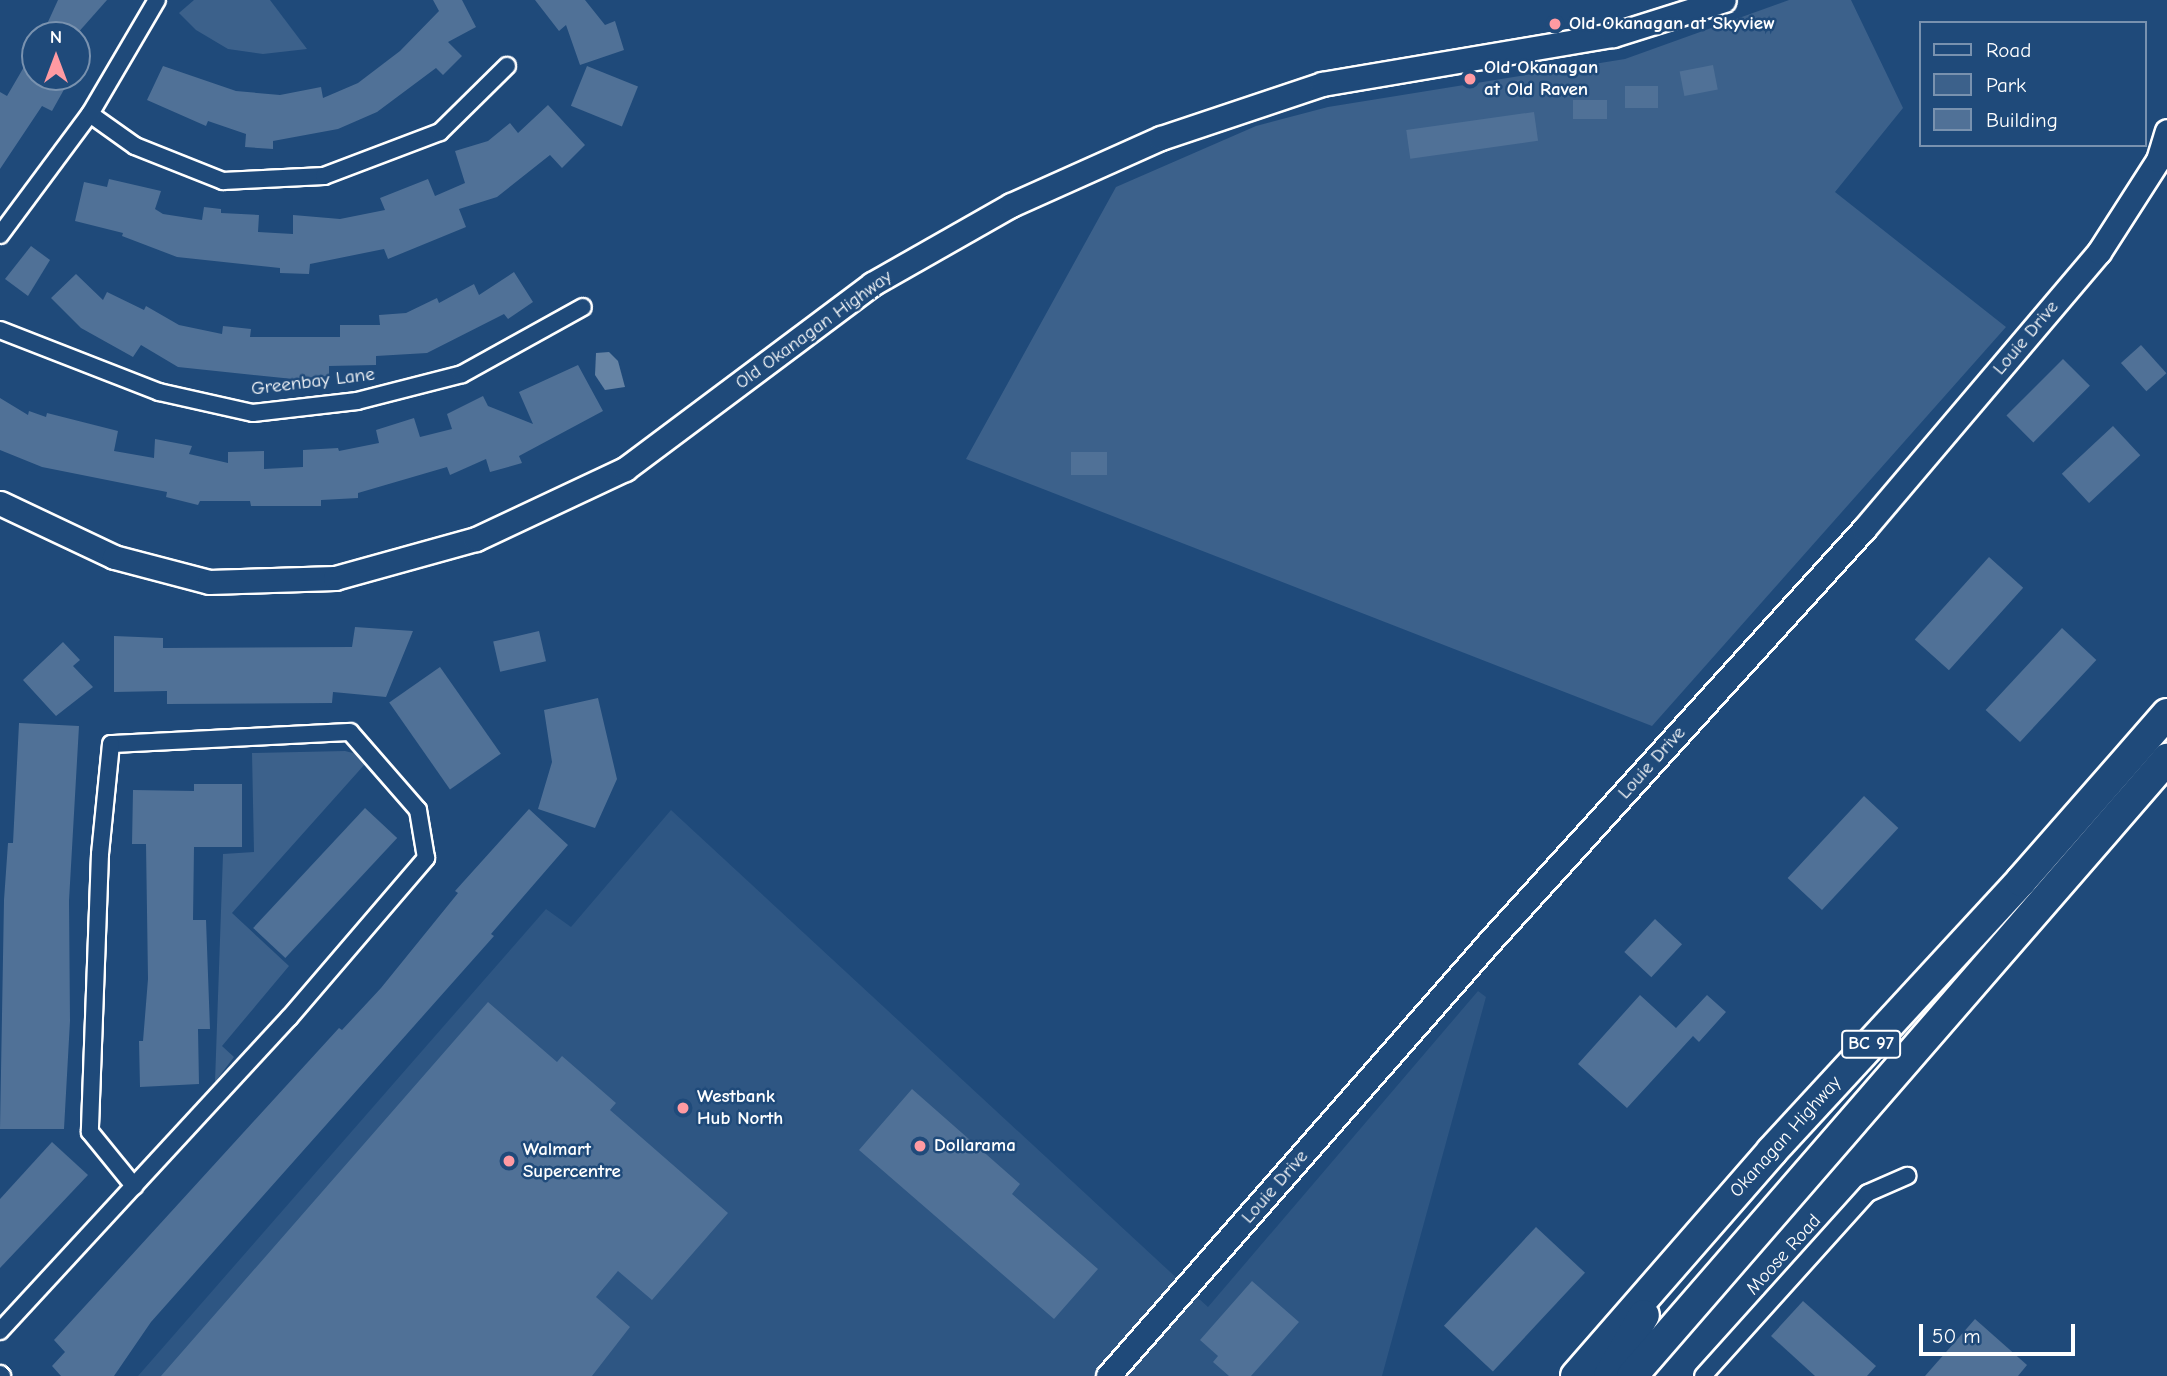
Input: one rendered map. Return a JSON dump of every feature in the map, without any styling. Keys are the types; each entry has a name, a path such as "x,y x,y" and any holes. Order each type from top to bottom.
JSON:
{"highway":[{"name":"Okanagan Highway","path":"1576,1376 1670,1265 2167,714"},
{"name":"Okanagan Highway","path":"1632,1376 2167,759"},
{"path":"1609,1376 1670,1265"}],"street":[{"path":"0,235 90,114 157,0"},
{"name":"Old Okanagan Highway","path":"0,502 114,557 209,582 335,578 476,539 625,468 872,284 1011,205 1161,138 1322,84 1613,35 1724,0"},
{"path":"90,114 135,146 223,181 324,176 440,132 507,66"},
{"name":"Louie Drive","path":"1108,1376 1490,941 1864,529 2099,252 2158,160 2167,131"},
{"name":"Greenbay Lane","path":"0,330 159,393 253,413 357,401 462,374 583,307"},
{"path":"0,1331 134,1186 289,1018 426,858 418,810 350,732 111,744 100,853 90,1132 134,1186"},
{"name":"Moose Road","path":"1703,1376 1868,1193 1907,1176"}],"shaded area":[{"path":"609,352 618,361 625,387 605,390 595,375 596,353"},
{"name":"Westbank Hub North","path":"671,810 1208,1307 1478,991 1486,997 1382,1376 138,1376 546,909 571,927"}],"green space":[{"path":"194,0 270,0 307,49 263,54 228,49 196,30 179,13"},
{"path":"1789,0 1851,0 1903,108 1835,192 2006,327 1652,726 966,459 1116,187 1256,126 1328,107 1625,59"},
{"path":"345,751 357,754 365,764 232,913 289,966 222,1046 234,1057 215,1082 223,854 254,852 252,753"}],"building":[{"path":"58,0 107,0 88,21 48,21"},
{"path":"433,0 462,0 476,27 448,42 462,56 443,75 436,68 377,112 338,129 273,141 273,149 245,147 246,134 208,121 206,126 147,100 163,66 236,91 280,95 321,87 323,98 358,83 400,51 439,11"},
{"path":"535,0 585,0 605,25 615,21 624,50 580,65 566,25 559,31"},
{"path":"1713,65 1718,90 1684,96 1680,71"},
{"path":"587,66 638,87 622,126 571,106"},
{"path":"21,72 21,91 63,91 52,111 42,106 0,169 0,92 7,96"},
{"path":"1625,86 1658,86 1658,108 1625,108"},
{"path":"1573,100 1607,100 1607,119 1573,119"},
{"path":"548,105 585,145 562,168 550,155 497,197 459,209 466,227 388,259 384,249 310,264 309,274 280,273 280,268 177,257 122,236 123,233 75,221 84,182 107,187 109,179 161,191 155,209 163,214 202,220 204,207 221,209 221,213 259,215 258,232 293,234 293,215 340,219 385,210 380,198 428,179 435,196 465,183 455,151 488,141 510,123 518,133"},
{"path":"1534,112 1538,141 1410,159 1406,130"},
{"path":"31,246 50,260 28,296 5,279"},
{"path":"514,272 533,302 508,319 504,314 427,353 376,356 376,365 329,366 329,376 293,379 178,367 141,345 133,357 81,328 51,298 76,274 103,300 107,292 144,310 146,306 179,325 222,334 223,326 251,329 250,337 340,337 340,325 380,325 379,315 406,313 437,298 439,303 474,284 479,295"},
{"path":"2141,345 2166,373 2146,391 2121,363"},
{"path":"2063,359 2090,386 2033,442 2006,416"},
{"path":"578,365 603,411 519,456 522,463 490,472 486,459 450,475 447,467 358,493 358,498 321,500 321,506 251,506 250,501 200,501 198,505 166,497 167,492 42,467 0,450 0,398 28,415 29,411 46,417 47,413 118,431 114,451 154,458 155,439 192,446 189,454 228,463 228,452 264,451 264,469 303,467 303,450 338,448 339,451 379,443 376,430 414,418 420,437 452,429 447,414 483,396 488,406 533,424 519,392"},
{"path":"2113,426 2140,455 2089,503 2062,474"},
{"path":"1071,452 1107,452 1107,475 1071,475"},
{"path":"1989,557 2023,588 1949,670 1915,639"},
{"path":"355,627 413,631 386,697 333,692 332,703 167,704 167,691 114,692 114,636 163,638 163,648 352,647"},
{"path":"2062,628 2096,660 2020,742 1986,710"},
{"path":"539,631 546,661 500,672 493,642"},
{"path":"63,642 80,660 73,666 93,687 56,716 23,680"},
{"path":"440,667 501,754 450,789 389,703"},
{"path":"598,698 617,779 595,828 538,809 552,762 544,710"},
{"path":"19,723 79,726 69,901 70,1021 64,1129 0,1129 4,900 8,843 13,843"},
{"path":"194,784 242,784 242,847 194,847 193,920 206,920 210,1029 198,1029 199,1084 140,1087 139,1041 143,1041 148,979 146,844 132,844 133,790 194,791"},
{"path":"1864,796 1898,828 1822,910 1788,878"},
{"path":"365,808 397,838 285,958 253,928"},
{"path":"529,809 568,845 491,934 494,936 151,1322 114,1376 61,1376 52,1366 65,1352 54,1340 339,1028 342,1030 381,988 458,893 455,891"},
{"path":"1655,919 1682,944 1651,977 1624,952"},
{"path":"1640,995 1676,1028 1707,995 1726,1012 1699,1042 1693,1036 1627,1108 1578,1064"},
{"name":"Walmart Supercentre","path":"488,1002 557,1062 562,1056 616,1103 610,1110 728,1213 652,1300 618,1271 596,1297 630,1327 592,1376 161,1376"},
{"path":"912,1089 1020,1184 1012,1194 1098,1269 1054,1319 859,1150"},
{"path":"52,1142 88,1175 0,1268 0,1199"},
{"path":"1536,1227 1585,1273 1493,1371 1444,1326"},
{"path":"1252,1281 1299,1322 1251,1376 1229,1376 1213,1362 1218,1356 1200,1340"},
{"path":"1803,1301 1876,1366 1867,1376 1815,1376 1771,1336"},
{"path":"1975,1319 2027,1365 2018,1376 1925,1376"}],"place":[{"name":"Old Okanagan at Skyview","path":"1555,24"},
{"name":"Old Okanagan at Old Raven","path":"1470,79"},
{"name":"Westbank Hub North","path":"683,1108"},
{"name":"Dollarama","path":"920,1146"},
{"name":"Walmart Supercentre","path":"509,1161"}]}
